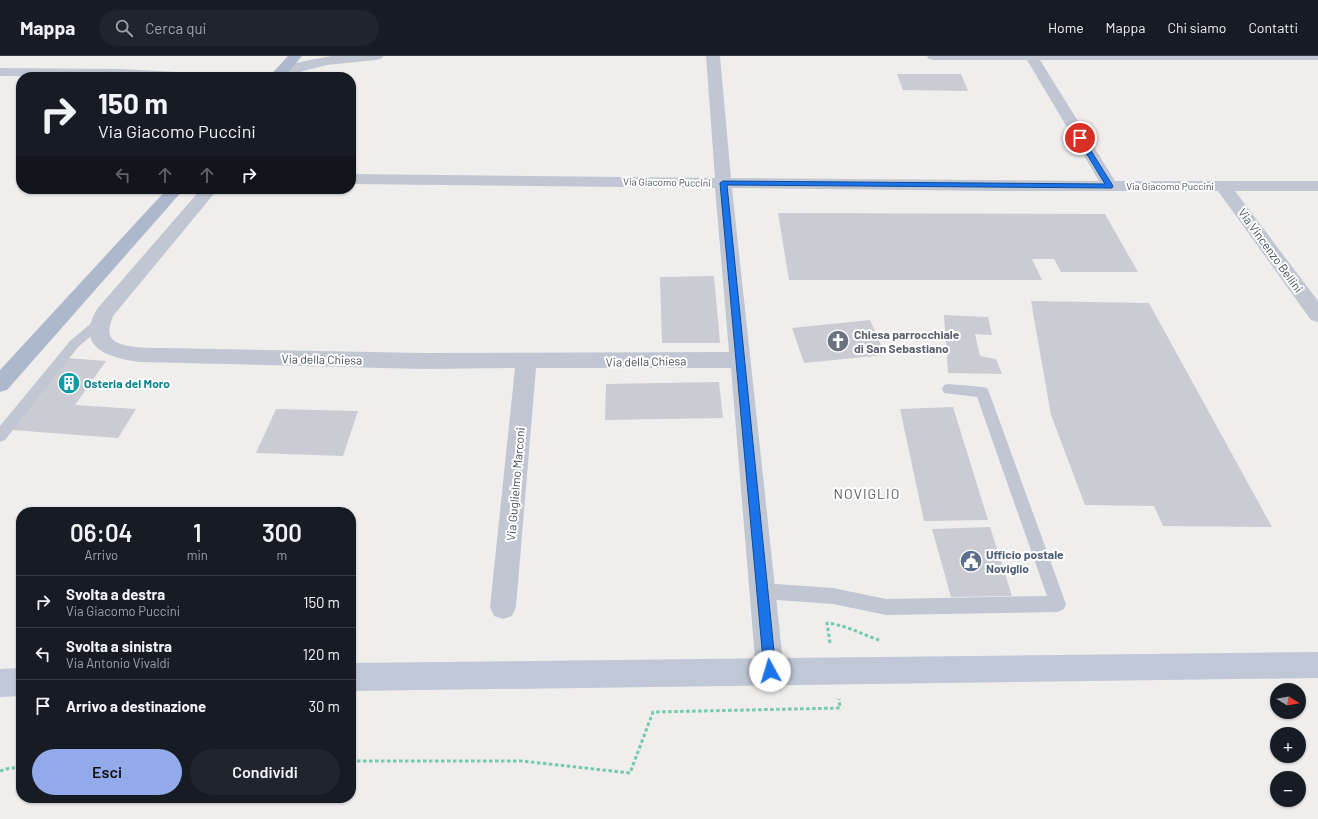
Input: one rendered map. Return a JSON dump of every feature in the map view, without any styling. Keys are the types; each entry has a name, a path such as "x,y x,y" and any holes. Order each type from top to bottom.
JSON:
{"main road":[{"path":"281,72 294,56"},
{"path":"0,384 171,194"}],"street":[{"path":"286,72 312,62 376,56"},
{"path":"714,56 723,183 770,671"},
{"path":"934,56 1318,56"},
{"path":"1031,56 1110,186"},
{"path":"312,72 320,67 347,58"},
{"path":"0,72 93,72"},
{"name":"Via Giacomo Puccini","path":"356,179 1110,186 1318,186"},
{"name":"Via Vincenzo Bellini","path":"1224,186 1318,314"},
{"path":"99,323 104,314 206,194"},
{"name":"Via della Chiesa","path":"99,323 98,329 102,342 113,350 124,353 189,356 526,362 740,360"},
{"name":"Via Guglielmo Marconi","path":"504,607 526,362"},
{"path":"356,678 770,671 1318,665"},
{"path":"0,683 16,682"}],"lane":[{"path":"0,436 74,344 99,323"},
{"path":"762,591 833,596 886,607 1058,604 982,392 949,390"}],"path":[{"path":"0,771 16,768"}],"building":[{"path":"897,74 961,74 968,91 903,90"},
{"path":"778,213 1105,214 1138,272 1061,272 1054,259 1032,259 1042,280 789,280"},
{"path":"714,276 720,343 662,343 660,277"},
{"path":"1031,301 1149,303 1272,527 1163,526 1154,506 1085,505 1051,415"},
{"path":"944,315 988,317 992,335 975,334 980,356 996,359 1002,374 948,373"},
{"name":"Chiesa parrocchiale di San Sebastiano","path":"870,320 885,355 804,363 792,328"},
{"name":"Osteria del Moro","path":"67,358 106,361 75,405 136,409 118,438 12,430"},
{"path":"719,382 723,418 605,420 606,384"},
{"path":"953,407 988,520 924,521 900,409"},
{"path":"276,409 358,411 343,456 256,453"},
{"path":"990,527 1012,596 951,597 932,529"}],"place":[{"name":"Chiesa parrocchiale di San Sebastiano","path":"838,341"},
{"name":"Osteria del Moro","path":"69,383"},
{"name":"Ufficio postale Noviglio","path":"971,561"}],"district":[{"name":"NOVIGLIO","path":"867,493"}],"route":[{"path":"770,671 723,183 1110,186 1080,138"}]}
